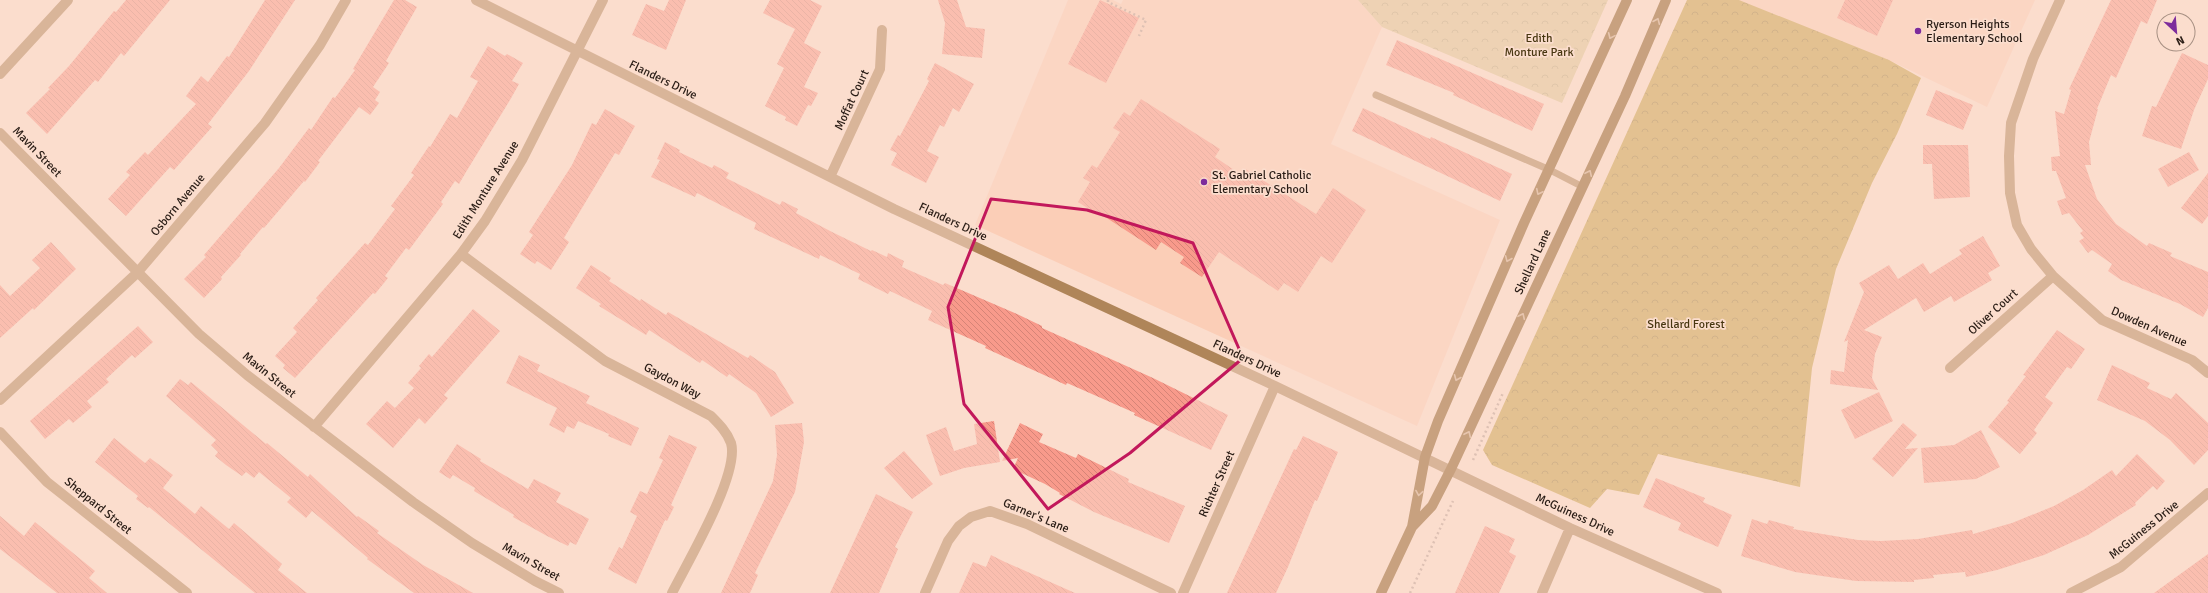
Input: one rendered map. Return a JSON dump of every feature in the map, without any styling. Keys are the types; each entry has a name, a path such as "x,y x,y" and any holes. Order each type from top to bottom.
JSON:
{"main road":[{"name":"Shellard Lane","path":"1381,593 1412,528 1424,457 1521,230 1550,170 1627,0"},
{"name":"Shellard Lane","path":"1412,528 1432,506 1451,469 1625,96 1666,0"}],"street":[{"path":"0,74 68,0"},
{"name":"Osborn Avenue","path":"0,400 137,273 265,123 320,45 346,0"},
{"name":"Flanders Drive","path":"476,0 577,52 894,209 1424,457"},
{"name":"Edith Monture Avenue","path":"314,427 461,254 485,221 522,160 603,0"},
{"name":"Dowden Avenue","path":"2060,0 2020,94 2011,123 2009,156 2010,193 2017,225 2031,249 2053,276 2102,320 2192,360 2208,373"},
{"name":"Moffat Court","path":"830,177 880,69 882,30"},
{"name":"Mavin Street","path":"0,133 199,334 314,427 413,502 472,542 535,581 559,593"},
{"name":"Gaydon Way","path":"461,254 605,361 711,416 724,429 732,444 726,485 672,593"},
{"name":"Oliver Court","path":"1950,368 2053,276"},
{"name":"Richter Street","path":"1183,593 1275,386"},
{"name":"Sheppard Street","path":"0,432 47,482 187,593"},
{"name":"McGuiness Drive","path":"1424,457 1570,528 1716,593"},
{"name":"McGuiness Drive","path":"2071,593 2121,567 2208,493"},
{"name":"Garner's Lane","path":"925,593 948,541 959,526 971,517 990,510 1027,524 1171,593"},
{"path":"1542,593 1570,528"}],"lane":[{"path":"1376,95 1550,170 1582,187"}],"path":[{"path":"1108,0 1108,2 1146,20 1139,36"},
{"path":"1410,593 1453,501"}],"highlighted area":[{"path":"991,199 1087,210 1193,243 1243,358 1130,453 1048,509 964,404 948,307"}],"shaded area":[{"name":"St. Gabriel Catholic Elementary School","path":"1068,0 1113,0 1121,4 1123,0 1358,0 1382,27 1331,144 1500,220 1417,426 975,225"},
{"name":"Ryerson Heights Elementary School","path":"1738,0 2035,0 1987,107 1893,62"}],"green space":[{"name":"Edith Monture Park","path":"1358,0 1608,0 1562,103 1382,27"},
{"name":"Shellard Forest","path":"1687,0 1739,0 1889,60 1921,78 1897,134 1872,183 1836,269 1812,368 1800,487 1658,454 1639,495 1607,489 1590,508 1492,465 1483,450"}],"building":[{"path":"126,0 170,0 124,56 121,53 98,82 95,80 47,134 26,113 50,89 48,88 69,66 114,11 116,12"},
{"path":"265,0 295,0 249,71 208,124 212,127 174,170 170,167 126,216 108,199 130,175 126,172 145,152 148,155 196,104 186,96 201,76 208,82 227,56 229,57"},
{"path":"394,0 405,0 417,7 386,61 389,63 373,87 380,92 375,100 379,103 370,115 359,107 318,161 320,162 305,182 304,181 264,228 263,227 221,277 222,279 204,298 184,279 206,257 204,255 279,168 309,128 311,130 333,97 335,98 355,70 353,69"},
{"path":"669,0 686,0 666,50 632,35 646,4 664,11"},
{"path":"770,0 810,0 822,6 804,43 821,52 804,87 818,93 811,106 808,105 797,126 785,120 786,117 765,106 784,68 777,64 795,29 763,13"},
{"path":"938,0 957,0 966,27 985,29 982,58 942,54 945,23"},
{"path":"1100,0 1139,18 1106,83 1068,64"},
{"path":"1845,0 1893,0 1877,36 1837,18"},
{"path":"2111,0 2157,0 2147,24 2141,21 2116,78 2111,75 2097,109 2089,142 2091,165 2085,165 2097,199 2116,224 2147,246 2149,243 2172,253 2170,256 2208,272 2208,308 2203,317 2180,304 2121,280 2108,271 2112,264 2092,250 2088,253 2079,241 2084,238 2080,233 2083,231 2069,213 2062,215 2057,201 2066,198 2056,171 2052,171 2051,157 2060,156 2055,111 2064,114 2071,90 2069,89"},
{"path":"1397,40 1544,104 1532,131 1453,95 1454,93 1386,65"},
{"path":"488,46 505,56 507,54 523,63 512,81 519,84 510,100 459,184 455,181 441,202 443,204 409,250 406,248 385,276 388,278 375,294 373,293 295,378 283,368 285,365 275,356 297,332 293,328 318,300 316,298 365,243 368,245 395,209 391,206 414,175 411,173 429,146 430,147 450,114 457,118 478,81 470,77"},
{"path":"2182,53 2208,65 2208,79 2194,110 2181,149 2142,136 2152,106 2156,107"},
{"path":"935,63 974,84 959,112 953,108 944,127 940,125 927,151 939,157 926,183 891,165 897,153 890,150 898,135 900,136 929,81 927,79"},
{"path":"1936,90 1973,105 1963,130 1926,115"},
{"path":"1141,99 1220,149 1215,157 1240,174 1244,168 1316,214 1333,188 1366,210 1332,263 1321,256 1298,292 1284,283 1278,291 1219,252 1202,277 1180,263 1184,257 1161,242 1156,250 1096,211 1095,213 1078,202 1090,182 1083,178 1092,165 1097,168 1120,132 1113,128 1124,112 1130,116"},
{"path":"1363,108 1430,139 1431,137 1512,174 1500,201 1352,131"},
{"path":"605,109 635,126 619,155 615,153 564,238 569,242 551,270 537,261 535,264 520,254 533,235 529,232 572,165 592,123 596,125"},
{"path":"665,142 680,150 679,152 712,168 714,165 729,173 726,178 780,205 782,201 798,209 796,213 832,232 871,251 872,250 887,257 888,253 904,261 902,267 943,285 945,283 1017,314 1042,326 1042,328 1153,378 1228,415 1211,450 1134,415 1135,413 1067,383 1066,385 985,348 986,346 928,320 932,311 890,291 888,294 858,279 860,274 820,255 819,259 754,229 756,223 697,193 695,197 651,177 660,160 657,159"},
{"path":"1923,145 1968,145 1970,197 1934,199 1932,164 1923,164"},
{"path":"2189,152 2199,170 2168,187 2158,169"},
{"path":"2208,173 2208,216 2202,224 2181,208"},
{"path":"1983,236 2000,266 1988,273 1992,280 1954,302 1951,296 1924,312 1916,298 1864,330 1882,337 1875,354 1872,378 1878,390 1830,384 1831,370 1844,372 1848,340 1844,342 1864,292 1859,283 1889,265 1898,279 1923,263 1930,274 1962,254 1959,250"},
{"path":"51,242 76,269 34,310 33,308 0,338 0,285 10,296 40,268 32,260"},
{"path":"591,265 611,278 609,281 640,301 641,299 666,315 668,312 748,358 750,355 775,372 794,403 771,417 756,393 729,374 727,377 702,360 700,363 649,330 646,335 599,306 601,304 576,288"},
{"path":"473,309 500,331 444,395 448,398 425,424 419,418 393,448 366,424 387,401 395,408 414,388 408,383 421,368 419,366 429,354 432,357"},
{"path":"138,326 153,342 135,358 132,355 106,379 109,382 87,401 92,407 73,423 69,419 45,439 30,421"},
{"path":"2057,330 2085,349 2071,369 2067,367 2045,397 2053,403 2034,430 2037,433 2020,454 1988,427 2009,402 2007,401 2026,376 2023,375"},
{"path":"519,355 540,365 537,371 590,396 586,403 639,428 631,446 608,436 609,434 578,421 574,429 567,426 564,433 549,425 557,408 506,383"},
{"path":"2112,365 2150,383 2147,388 2171,399 2176,393 2208,423 2208,450 2194,465 2170,440 2145,421 2097,400"},
{"path":"180,379 188,385 191,382 308,477 310,474 357,517 358,516 379,531 377,533 423,565 473,593 414,593 367,559 368,558 312,511 306,518 287,502 291,498 259,472 254,478 246,472 242,476 226,465 215,456 218,452 211,445 216,440 166,396"},
{"path":"1879,392 1893,421 1855,439 1841,410"},
{"path":"994,421 1000,462 964,468 940,476 926,435 946,427 954,451 977,444 974,424"},
{"path":"802,423 804,442 795,492 755,573 758,575 750,593 721,593 773,481 777,455 775,425"},
{"path":"1020,423 1043,434 1039,442 1076,458 1078,454 1129,479 1128,482 1185,506 1169,543 1094,512 1059,494 1060,493 1045,484 1013,469 1018,458 1002,461"},
{"path":"1903,423 1917,435 1905,449 1918,448 1893,477 1872,459"},
{"path":"1981,430 2000,467 1976,479 1924,483 1921,448 1954,445"},
{"path":"669,435 697,447 671,505 674,507 667,521 665,520 636,584 608,569 619,547 622,549 637,516 630,512 640,491 647,494 663,460 659,458"},
{"path":"1303,436 1338,452 1317,501 1315,500 1276,593 1227,593 1294,449 1296,450"},
{"path":"114,438 145,463 150,458 173,475 163,488 195,514 201,506 229,529 234,523 282,564 278,570 307,593 255,593 149,507 148,508 136,499 138,496 95,462"},
{"path":"457,444 481,459 480,461 528,489 534,479 561,493 556,502 589,519 576,545 570,542 568,546 547,536 513,517 514,515 474,491 475,488 453,475 450,479 439,472"},
{"path":"904,451 933,484 912,499 884,468"},
{"path":"2137,454 2165,481 2157,490 2153,486 2135,503 2136,505 2088,535 2044,555 1997,570 1966,577 1965,572 1933,575 1934,578 1914,580 1914,582 1856,581 1795,572 1741,556 1752,519 1767,524 1769,520 1794,527 1793,529 1858,540 1881,541 1918,539 1972,530 1973,534 2012,523 2054,506 2083,490 2112,470 2116,476"},
{"path":"1656,478 1705,498 1703,502 1732,515 1718,547 1678,530 1681,523 1643,507"},
{"path":"876,494 913,512 895,547 898,549 879,593 830,593"},
{"path":"0,516 24,536 35,522 95,571 89,578 107,593 57,593 0,549"},
{"path":"1485,526 1515,539 1509,552 1516,556 1499,593 1455,593"},
{"path":"2208,554 2208,593 2154,593"},
{"path":"991,555 1075,593 959,593 973,562 986,567"}],"place":[{"name":"Ryerson Heights Elementary School","path":"1918,31"},
{"name":"St. Gabriel Catholic Elementary School","path":"1204,182"}]}
